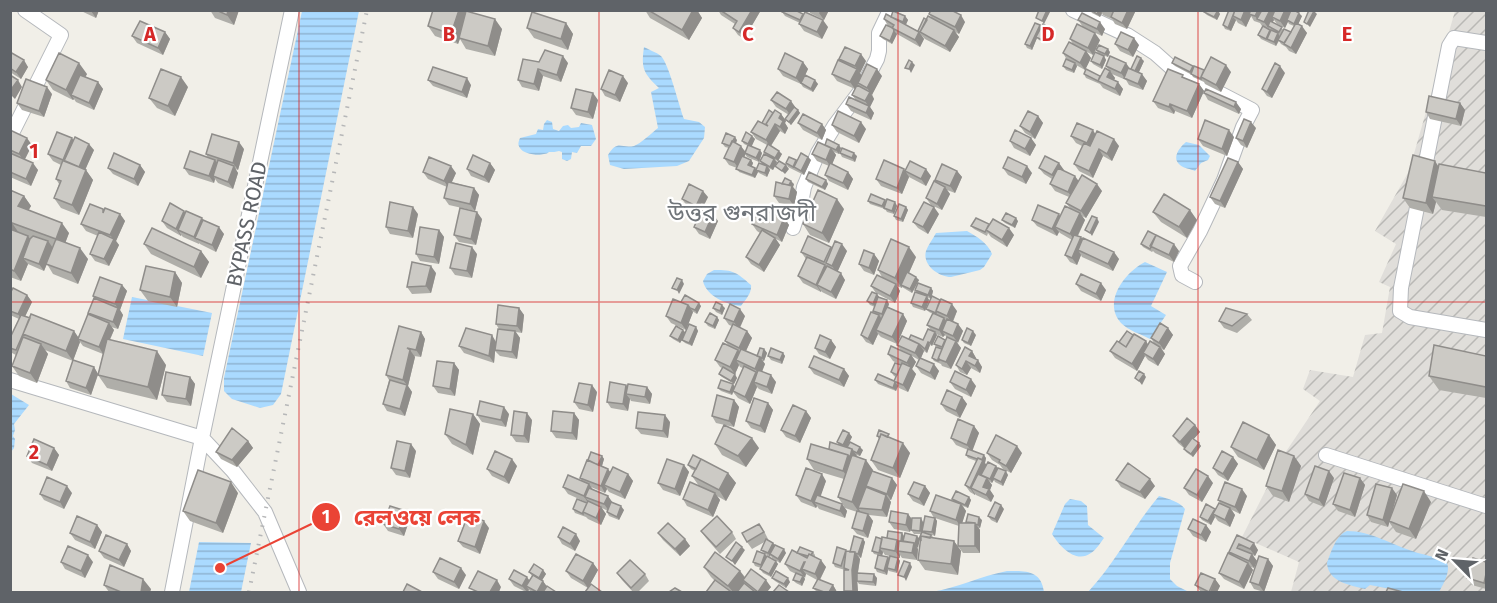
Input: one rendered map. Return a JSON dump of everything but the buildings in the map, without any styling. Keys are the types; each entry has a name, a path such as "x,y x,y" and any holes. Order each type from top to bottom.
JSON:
{"street":[{"path":"10,137 61,35 25,10"},
{"name":"BYPASS ROAD","path":"172,592 292,10"},
{"path":"793,228 808,172 877,59 879,33 890,10"},
{"path":"1073,10 1127,35 1155,53 1173,69 1251,110 1224,180 1200,231 1180,266 1182,275 1195,282"},
{"path":"1486,43 1454,38 1449,46 1401,288 1400,311 1410,317 1486,330"},
{"path":"10,380 202,438 233,471 265,512 299,592"},
{"path":"1326,455 1486,506"}],"shaded area":[{"path":"1455,11 1486,11 1486,592 1291,592 1299,562 1242,537 1283,456 1320,401 1303,389 1310,370 1353,377 1365,335 1382,333 1390,287 1379,282 1396,244 1375,231 1409,171"}],"water":[{"path":"302,11 359,11 281,394 273,405 260,408 232,399 224,391 224,378"},
{"path":"644,47 664,60 684,119 699,122 705,127 704,138 689,161 677,166 624,169 610,165 608,155 611,150 617,146 637,145 658,128 651,92 659,88 644,70"},
{"path":"547,120 552,122 553,129 559,131 563,126 568,125 571,128 579,127 581,123 592,125 596,139 591,146 581,146 577,153 572,152 571,159 567,161 562,159 562,152 559,151 538,155 522,150 518,143 520,138 536,134 538,129 543,130"},
{"path":"1186,142 1199,145 1210,156 1195,171 1181,166 1176,159 1179,150"},
{"path":"967,231 988,246 992,254 984,267 951,277 941,275 932,269 925,256 936,233"},
{"path":"1145,262 1167,272 1151,306 1166,315 1150,339 1121,323 1114,306 1118,288 1130,273"},
{"path":"714,270 734,273 751,285 750,293 741,306 724,302 708,291 703,281 707,274"},
{"path":"132,297 212,313 203,356 123,339"},
{"path":"11,394 29,405 14,424 15,439 11,452"},
{"path":"1159,496 1177,502 1185,509 1170,563 1170,579 1177,586 1189,592 1088,592 1107,569"},
{"path":"1070,499 1081,501 1087,506 1088,525 1104,538 1095,550 1085,556 1069,552 1052,534 1065,504"},
{"path":"1347,531 1373,536 1446,562 1448,569 1439,592 1406,592 1370,585 1365,589 1336,579 1331,575 1327,563 1337,540"},
{"path":"199,542 251,543 241,592 189,592"},
{"path":"1007,571 1032,573 1040,579 1044,592 931,592 950,588"}],"railway":[{"path":"249,592 367,10"}],"place":[{"name":"রেলওয়ে লেক","path":"220,568"}],"district":[{"name":"উত্তর গুনরাজদী","path":"742,213"}]}
